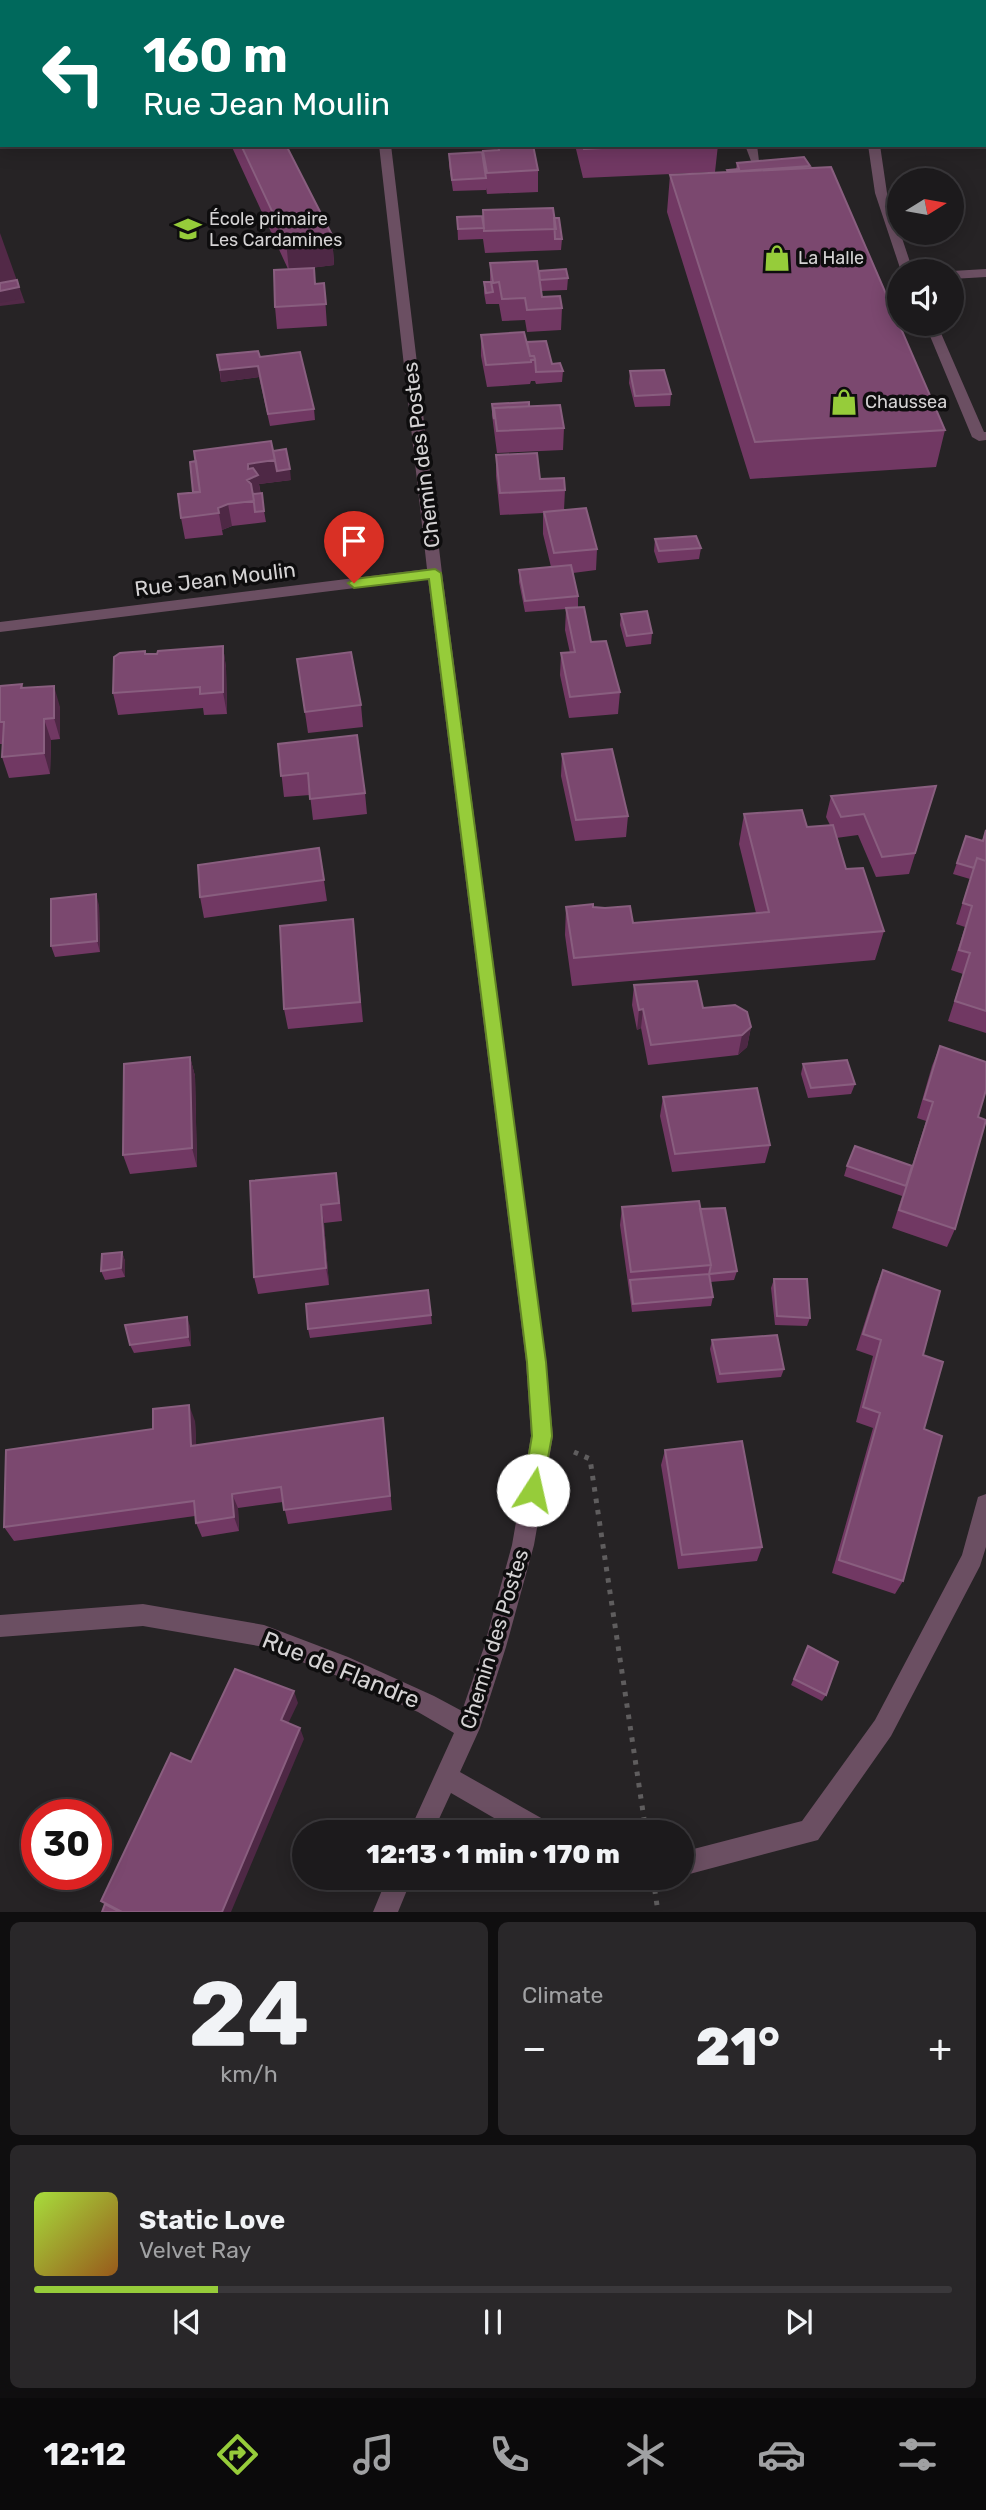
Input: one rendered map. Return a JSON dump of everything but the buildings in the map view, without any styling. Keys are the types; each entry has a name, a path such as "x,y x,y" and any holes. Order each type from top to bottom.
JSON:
{"street":[{"name":"Chemin des Postes","path":"385,147 435,573 536,1362 542,1436 523,1545 495,1647 468,1728 426,1820"},
{"path":"752,147 755,159"},
{"path":"874,147 881,192 903,259"},
{"path":"964,274 986,273"},
{"path":"935,336 979,437 986,436"},
{"name":"Rue Jean Moulin","path":"0,627 435,573"},
{"path":"694,1861 809,1830 883,1728 972,1558 986,1505"},
{"name":"Rue de Flandre","path":"0,1626 143,1615 264,1636 340,1665 426,1704 468,1728"},
{"path":"446,1777 520,1820"},
{"path":"385,1912 395,1890"}],"path":[{"path":"542,1436 590,1459 644,1820"},
{"path":"655,1890 658,1912"}],"shaded area":[{"path":"0,233 25,303 0,306"}],"place":[{"name":"École primaire Les Cardamines","path":"188,229"},
{"name":"La Halle","path":"777,258"},
{"name":"Chaussea","path":"844,402"}],"route":[{"path":"354,583 435,573 536,1362 542,1436 533,1490"}]}
